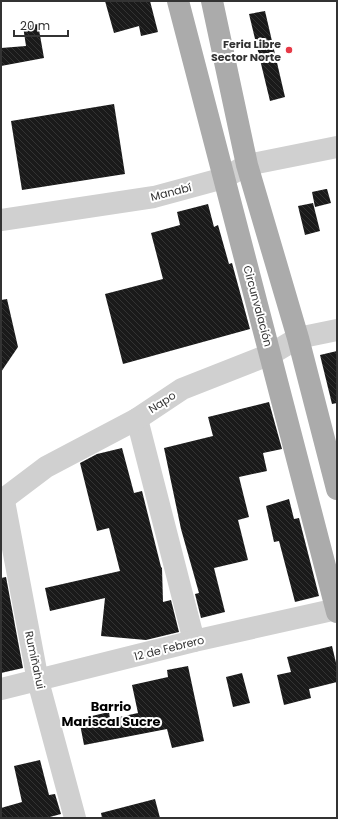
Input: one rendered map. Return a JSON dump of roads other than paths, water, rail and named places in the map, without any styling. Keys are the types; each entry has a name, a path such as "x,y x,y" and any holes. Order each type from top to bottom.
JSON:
{"main road":[{"name":"Circunvalación","path":"178,1 337,610"},
{"path":"212,1 247,165 298,338 337,489"}],"street":[{"name":"Manabí","path":"1,220 154,197 224,178 247,165 337,147"},
{"name":"Napo","path":"2,501 46,467 137,419 182,389 271,354 298,338 337,330"},
{"path":"137,419 194,641"},
{"name":"Rumiñahui","path":"2,501 38,681 75,818"},
{"name":"12 de Febrero","path":"1,689 194,641 337,610"}],"place":[{"name":"Feria Libre Sector Norte","path":"289,50"}],"district":[{"name":"Barrio Mariscal Sucre","path":"111,714"}]}
